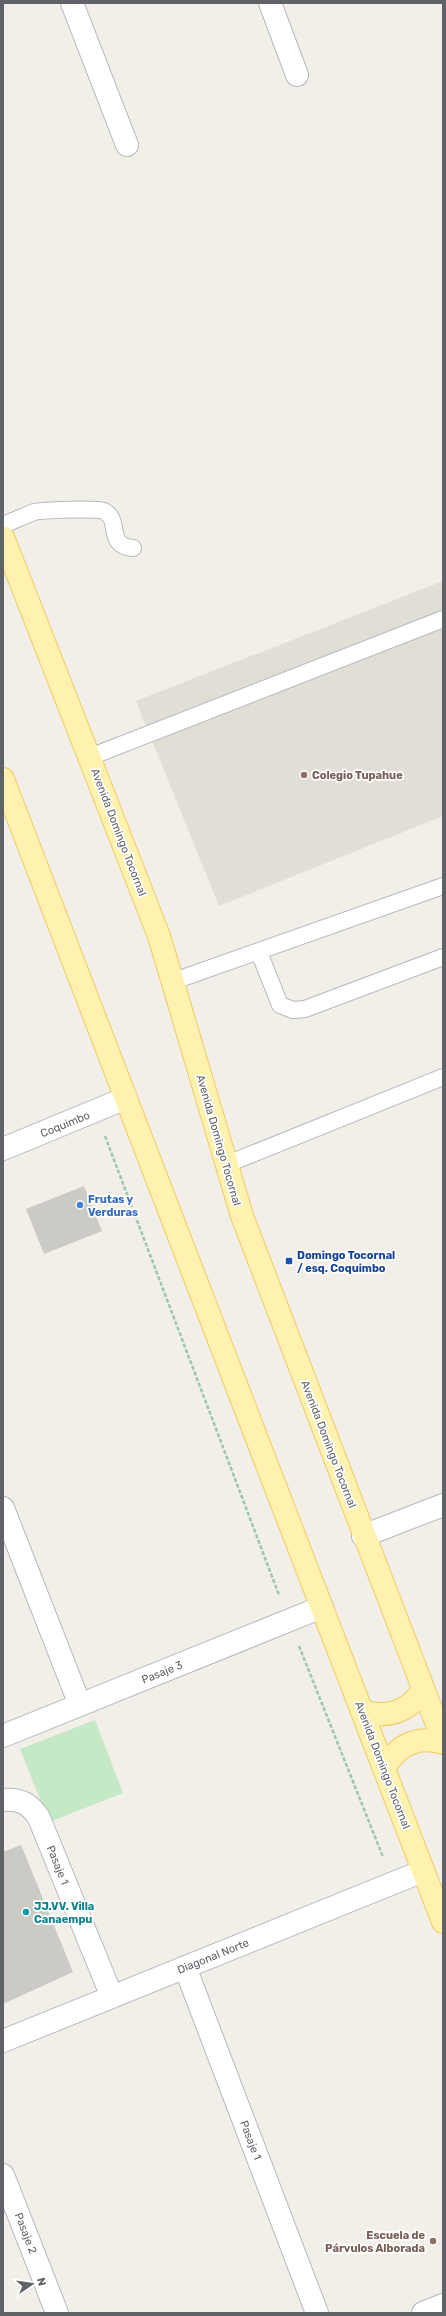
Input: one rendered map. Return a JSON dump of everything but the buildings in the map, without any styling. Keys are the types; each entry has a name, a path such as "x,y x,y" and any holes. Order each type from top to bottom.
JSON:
{"main road":[{"name":"Avenida Domingo Tocornal","path":"3,537 156,929 174,981 225,1165 242,1216 443,1742"},
{"name":"Avenida Domingo Tocornal","path":"3,779 443,1922"},
{"path":"362,1711 386,1715 397,1712 417,1699 423,1689"},
{"path":"384,1769 398,1750 407,1744 419,1740 443,1742"}],"street":[{"path":"72,3 127,145"},
{"path":"270,3 297,75"},
{"name":"Coquimbo","path":"3,1149 126,1098"},
{"path":"364,1536 443,1505"},
{"path":"3,1508 80,1705"},
{"name":"Pasaje 3","path":"3,1736 322,1607"},
{"name":"Pasaje 1","path":"3,1800 14,1799 24,1802 33,1809 38,1818 112,1997"},
{"name":"Diagonal Norte","path":"3,2041 423,1871"},
{"name":"Pasaje 1","path":"185,1967 317,2313"},
{"name":"Pasaje 2","path":"3,2174 57,2313"},
{"path":"423,2313 443,2305"}],"lane":[{"path":"3,525 36,512 94,509 105,511 111,517 118,543 124,547 133,548"},
{"path":"90,757 443,619"},
{"path":"174,981 443,886"},
{"path":"259,952 280,1005 293,1010 305,1009 443,957"},
{"path":"225,1165 443,1077"}],"path":[{"path":"96,1111 289,1621 386,1863"}],"shaded area":[{"name":"Colegio Tupahue","path":"443,581 443,816 219,906 136,701"}],"green space":[{"path":"95,1720 123,1793 49,1822 20,1749"}],"place":[{"name":"Colegio Tupahue","path":"304,775"},
{"name":"Frutas y Verduras","path":"80,1205"},
{"name":"Domingo Tocornal / esq. Coquimbo","path":"289,1261"},
{"name":"JJ.VV. Villa Canaempu","path":"26,1912"},
{"name":"Escuela de Párvulos Alborada","path":"433,2241"}]}
